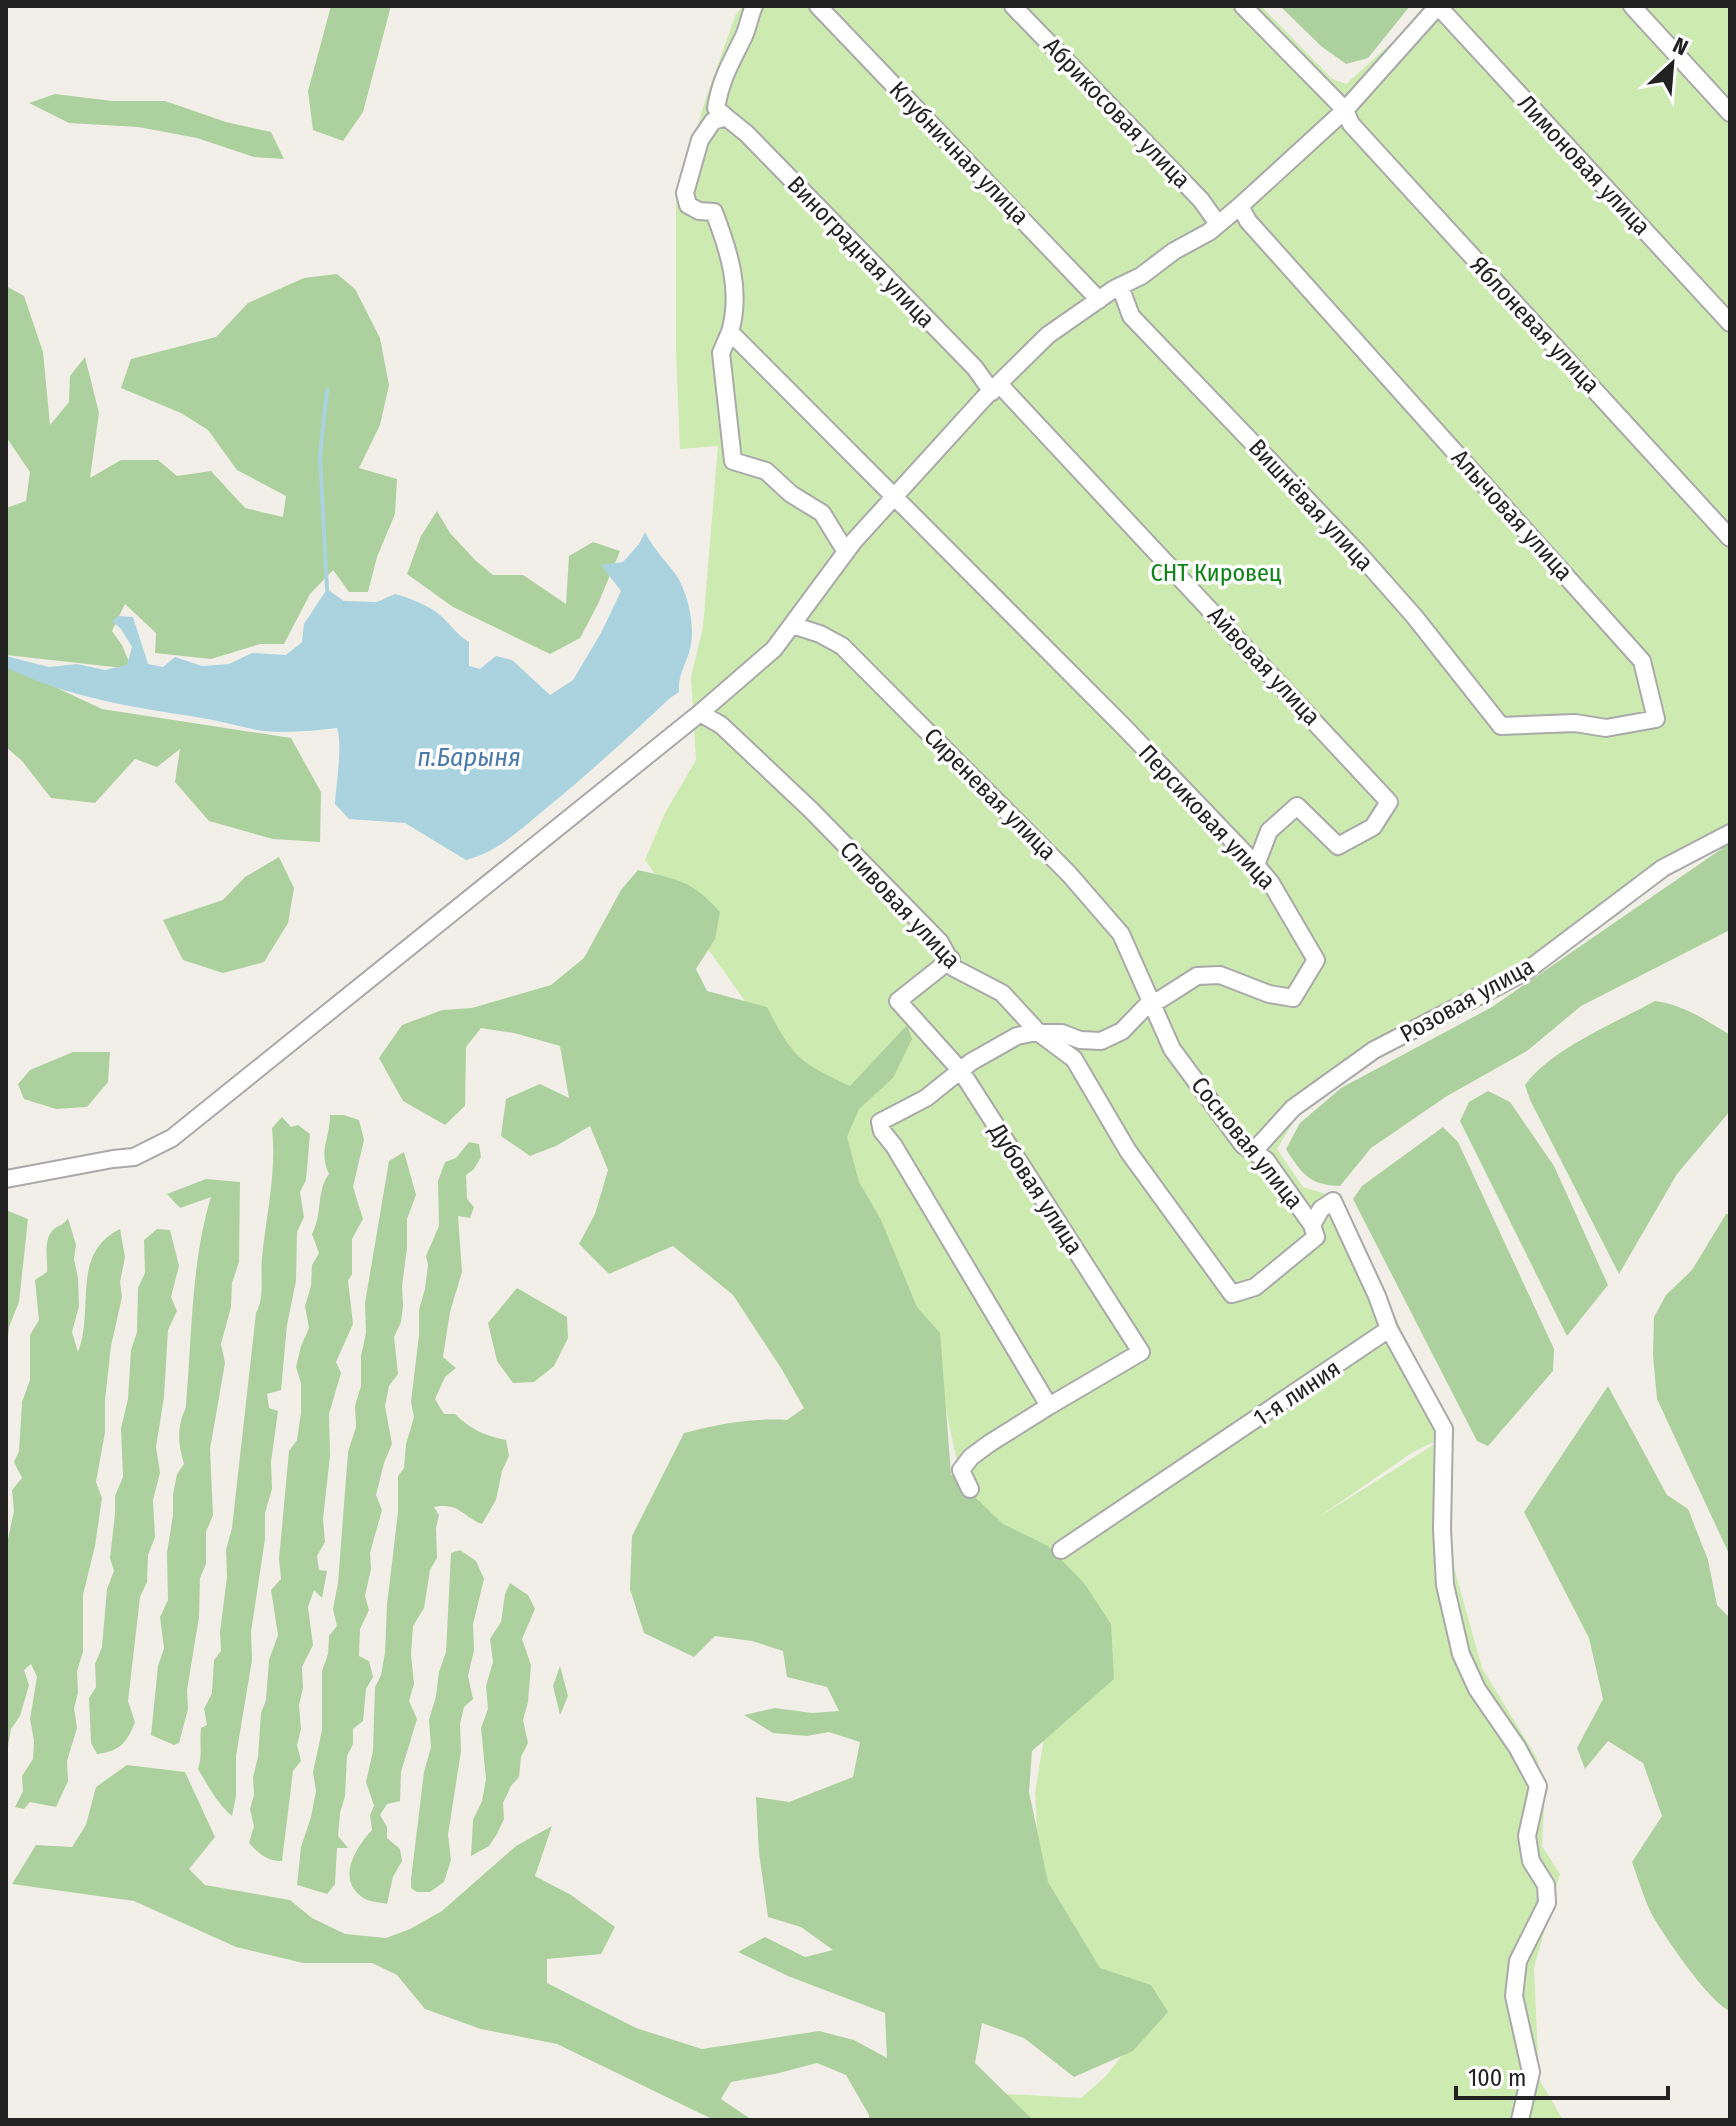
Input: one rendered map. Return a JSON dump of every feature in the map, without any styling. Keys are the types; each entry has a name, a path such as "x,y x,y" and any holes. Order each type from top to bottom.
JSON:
{"street":[{"path":"726,117 716,108 718,95 728,63 745,34 754,6"},
{"name":"Клубничная улица","path":"818,6 1099,300"},
{"name":"Абрикосовая улица","path":"1013,6 1190,189 1218,224"},
{"name":"Яблоневая улица","path":"1243,6 1345,110 1351,124 1730,538"},
{"path":"6,1179 134,1157 172,1138 700,713 774,649 846,552 1048,335 1120,286 1141,276 1174,251 1209,232 1240,206 1345,110 1438,6"},
{"name":"Лимоновая улица","path":"1438,6 1730,323"},
{"path":"1632,6 1730,113"},
{"path":"726,117 713,121 700,140 685,193 688,205 699,211 714,212 725,241 735,285 734,317 721,353 733,461 766,471 791,494 822,513 846,552"},
{"name":"Виноградная улица","path":"726,117 747,134 996,388"},
{"name":"Алычовая улица","path":"1240,206 1248,221 1642,661 1656,719 1606,728 1575,723 1501,726"},
{"name":"Вишнёвая улица","path":"1120,286 1131,316 1361,556 1414,616 1501,726"},
{"name":"Персиковая улица","path":"730,332 1256,865 1271,883 1316,960 1293,998 1269,994 1220,975 1197,976 1161,999 1150,1002 1122,1031 1101,1041 1080,1040 1062,1033 1017,1036 961,1071 926,1098 880,1122 882,1131 894,1146 1049,1406"},
{"name":"Айвовая улица","path":"996,388 1389,802 1373,827 1338,846 1297,806 1269,831 1256,865"},
{"name":"Сиреневая улица","path":"792,625 820,634 842,646 1069,874 1121,934 1150,1002"},
{"name":"Сливовая улица","path":"700,713 721,725 811,810 940,942 954,968 1002,993 1039,1033 1074,1059 1128,1151 1232,1294"},
{"name":"Розовая улица","path":"1253,1152 1293,1108 1374,1050 1525,972 1663,868 1730,833"},
{"name":"Дубовая улица","path":"951,959 898,1001 961,1071 1141,1352 1049,1406"},
{"name":"Сосновая улица","path":"1150,1002 1172,1049 1243,1145 1266,1160 1312,1225 1316,1237 1255,1287 1232,1294"},
{"path":"1312,1225 1321,1209 1333,1201 1389,1329 1444,1429 1442,1529 1445,1585 1461,1654 1477,1689 1517,1747 1538,1786 1527,1836 1531,1861 1546,1885 1547,1903 1518,1961 1514,1996 1531,2072 1520,2120"},
{"name":"1-я линия","path":"1061,1550 1389,1329"},
{"path":"970,1489 961,1470 971,1457 1049,1406"}],"green space":[{"path":"331,6 391,6 363,112 343,141 313,130 308,91"},
{"name":"СНТ Кировец","path":"743,6 1261,6 1332,79 1346,84 1395,40 1424,6 1730,6 1730,839 1680,861 1621,913 1504,995 1369,1062 1299,1113 1277,1149 1303,1187 1340,1198 1450,1434 1447,1542 1482,1668 1537,1758 1544,1809 1542,1846 1560,1874 1534,1968 1539,2079 1563,2120 975,2120 1005,2094 1081,2098 1105,2077 1133,2042 1042,1911 1035,1793 1046,1725 969,1517 944,1400 805,1086 645,860 665,813 696,760 691,678 703,627 718,446 680,449 676,353 676,196 736,14","holes":["1441,1440 1316,1519 1413,1452"]},
{"path":"1280,6 1410,6 1368,58 1346,64 1321,46"},
{"path":"55,94 112,101 165,101 226,122 271,132 284,159 254,157 197,138 138,127 69,123 29,103"},
{"path":"337,274 355,289 380,338 389,385 380,425 359,468 397,479 395,514 377,557 368,592 349,592 333,570 310,594 284,644 260,644 211,659 155,653 156,633 125,604 112,631 132,669 6,655 6,508 26,501 30,472 6,437 6,286 24,296 43,352 50,425 69,402 70,376 85,357 99,413 90,478 121,460 158,460 177,476 211,471 245,508 283,517 286,496 237,470 208,430 181,413 121,388 131,359 216,337 248,303 304,278"},
{"path":"437,511 450,533 493,575 523,575 566,604 569,556 593,542 620,551 580,638 550,654 453,607 407,574 421,536"},
{"path":"6,664 102,709 291,738 321,792 320,842 273,839 209,821 175,782 180,749 157,767 135,759 95,803 51,798 22,761 6,747"},
{"path":"1730,843 1730,930 1581,1006 1527,1051 1447,1096 1371,1148 1340,1186 1314,1180 1297,1165 1286,1149 1300,1123 1341,1088 1492,1007"},
{"path":"279,857 294,888 288,923 264,962 223,973 183,960 163,920 223,900 245,877"},
{"path":"638,870 692,887 720,912 715,939 696,969 707,991 767,1007 791,1048 819,1071 850,1086 907,1025 912,1039 893,1078 859,1109 847,1137 859,1182 881,1220 917,1307 940,1333 951,1474 1003,1524 1048,1546 1084,1583 1111,1624 1114,1679 1032,1751 1029,1792 1048,1882 1100,1968 1151,1985 1168,2012 1133,2051 1074,2077 1024,2038 982,2023 975,2063 1033,2120 869,2120 846,2075 817,2063 731,2082 721,2099 749,2118 780,2120 714,2120 557,2044 481,2029 425,2009 397,1975 372,1963 303,1963 236,1947 134,1901 12,1884 36,1845 72,1847 86,1825 96,1787 127,1765 185,1772 215,1837 189,1869 205,1885 290,1900 312,1918 345,1934 386,1938 410,1929 442,1911 516,1846 552,1826 535,1876 571,1895 615,1927 601,1954 547,1959 547,1983 636,2028 702,2049 819,2031 854,2040 887,2058 885,2013 788,1976 738,1952 765,1937 805,1957 833,1950 801,1927 768,1917 759,1853 756,1797 789,1802 853,1777 860,1742 829,1732 807,1736 773,1733 744,1715 775,1708 812,1713 839,1711 827,1687 787,1677 783,1651 752,1641 715,1636 694,1657 644,1633 630,1589 632,1536 684,1433 735,1422 787,1420 804,1408 733,1295 673,1246 609,1274 579,1244 595,1214 608,1170 590,1126 556,1146 530,1156 501,1136 506,1099 540,1084 569,1098 560,1046 514,1033 481,1028 466,1047 465,1106 445,1125 403,1101 379,1058 402,1025 442,1010 472,1008 551,985 584,958 621,890"},
{"path":"1655,1001 1685,1010 1730,1035 1730,1111 1677,1174 1619,1274 1525,1085 1536,1072 1567,1048"},
{"path":"73,1052 110,1052 108,1082 87,1107 56,1109 24,1099 18,1084 30,1070"},
{"path":"1488,1091 1510,1102 1554,1166 1608,1285 1567,1336 1460,1121 1469,1102"},
{"path":"330,1115 359,1120 364,1140 353,1187 363,1219 352,1239 352,1274 348,1281 353,1324 336,1362 341,1373 329,1414 330,1456 323,1519 325,1542 317,1556 319,1570 327,1571 322,1598 314,1590 308,1607 313,1645 302,1667 301,1729 297,1745 301,1761 293,1771 282,1861 277,1861 264,1856 249,1843 254,1826 250,1809 269,1660 278,1635 271,1590 281,1579 279,1559 289,1451 297,1440 301,1413 301,1383 296,1367 309,1328 305,1306 311,1286 312,1265 319,1253 312,1234 322,1188 329,1174 324,1151"},
{"path":"282,1117 291,1127 298,1125 310,1134 306,1180 300,1192 304,1217 297,1232 296,1281 287,1325 281,1390 267,1394 269,1408 278,1411 271,1462 272,1489 265,1513 265,1539 251,1632 252,1660 236,1756 236,1796 232,1816 217,1800 198,1769 201,1728 207,1725 204,1709 212,1693 214,1660 221,1651 226,1550 232,1528 256,1313 261,1293 272,1177 272,1128"},
{"path":"1443,1127 1458,1142 1554,1349 1553,1371 1488,1446 1477,1441 1353,1199 1362,1186"},
{"path":"469,1142 479,1144 481,1157 466,1175 467,1199 474,1207 470,1218 458,1216 462,1272 450,1312 443,1357 456,1368 445,1377 435,1399 444,1414 455,1414 478,1431 506,1440 509,1456 502,1471 496,1500 482,1524 450,1506 434,1507 439,1515 437,1558 430,1570 424,1608 413,1626 411,1654 414,1684 409,1701 417,1719 401,1772 400,1801 387,1804 380,1815 387,1827 387,1838 400,1849 402,1861 393,1877 387,1904 362,1897 354,1890 350,1872 355,1854 372,1830 370,1815 374,1806 366,1782 373,1751 375,1687 385,1653 387,1605 398,1512 398,1476 404,1468 406,1444 414,1417 411,1402 419,1310 428,1265 426,1256 439,1226 438,1181 445,1162 456,1158"},
{"path":"404,1152 416,1195 407,1219 403,1306 401,1322 394,1337 398,1374 389,1386 385,1406 392,1444 376,1495 382,1510 370,1553 371,1569 365,1596 369,1610 360,1629 359,1656 369,1661 373,1677 366,1689 363,1721 353,1729 353,1744 347,1756 345,1796 338,1836 348,1848 337,1848 335,1884 327,1894 297,1885 301,1847 316,1791 313,1772 322,1730 322,1671 328,1654 329,1636 337,1626 333,1609 338,1583 348,1452 356,1427 355,1406 361,1386 361,1356 366,1333 365,1303 389,1161"},
{"path":"206,1179 240,1182 239,1262 221,1344 225,1363 210,1449 213,1515 206,1532 206,1564 200,1578 199,1617 187,1690 188,1709 179,1743 174,1745 151,1735 158,1666 164,1648 160,1617 168,1600 167,1553 173,1494 177,1474 184,1464 179,1432 186,1406 196,1273 211,1197 180,1208 167,1194"},
{"path":"6,1210 28,1219 19,1302 9,1327 6,1357"},
{"path":"1726,1214 1730,1214 1730,1556 1657,1399 1653,1355 1654,1317 1666,1295 1692,1270"},
{"path":"68,1218 76,1245 74,1259 79,1306 72,1332 78,1352 83,1335 89,1267 95,1253 105,1240 120,1229 125,1257 120,1282 122,1297 111,1346 105,1432 96,1482 102,1498 83,1595 83,1652 77,1671 78,1693 74,1708 77,1728 67,1761 68,1781 56,1807 30,1802 24,1809 15,1807 23,1791 22,1776 33,1759 30,1719 37,1677 31,1664 24,1670 29,1685 20,1716 11,1729 6,1758 6,1548 14,1511 12,1490 22,1478 14,1462 19,1451 22,1402 30,1380 30,1335 39,1320 35,1280 47,1272 49,1235"},
{"path":"157,1229 170,1230 179,1266 171,1297 177,1311 168,1330 164,1397 156,1447 160,1473 153,1500 155,1537 148,1555 147,1582 140,1597 128,1701 135,1722 122,1745 97,1754 91,1743 89,1698 96,1687 95,1664 102,1647 107,1589 114,1571 110,1558 115,1496 123,1477 121,1428 128,1399 131,1350 137,1332 138,1288 145,1273 144,1240"},
{"path":"517,1288 567,1317 568,1338 554,1366 534,1382 513,1383 497,1361 488,1323"},
{"path":"1608,1386 1667,1495 1688,1509 1708,1560 1717,1605 1730,1618 1730,2011 1700,1984 1655,1920 1632,1862 1662,1816 1643,1763 1608,1741 1585,1769 1577,1748 1603,1699 1589,1638 1524,1512"},
{"path":"460,1550 476,1561 484,1579 473,1624 474,1650 468,1676 473,1699 464,1707 460,1724 461,1751 448,1835 451,1860 444,1882 430,1892 417,1892 411,1888 411,1879 424,1772 431,1747 429,1720 446,1652 451,1553"},
{"path":"510,1583 528,1595 535,1609 522,1639 531,1665 523,1720 528,1743 521,1757 519,1777 503,1803 504,1819 497,1834 489,1846 471,1856 473,1820 482,1801 486,1779 481,1728 488,1709 486,1686 493,1662 490,1639 501,1622"},
{"path":"560,1666 568,1696 560,1715 553,1686"}],"water":[{"name":"п.Барыня","path":"645,532 679,579 689,606 691,644 680,678 679,692 517,832 488,852 466,860 405,823 349,819 335,804 339,754 337,728 287,732 257,730 99,700 52,686 6,667 6,656 49,667 77,664 105,670 127,665 132,647 112,621 119,616 133,617 148,664 163,667 175,657 202,666 229,664 252,653 286,655 302,642 304,624 327,589 344,601 377,602 395,594 421,603 441,616 469,642 469,666 480,669 496,656 512,660 550,695 573,680 621,591 601,565 623,562"}],"waterway":[{"path":"327,390 320,456 327,589"}]}
